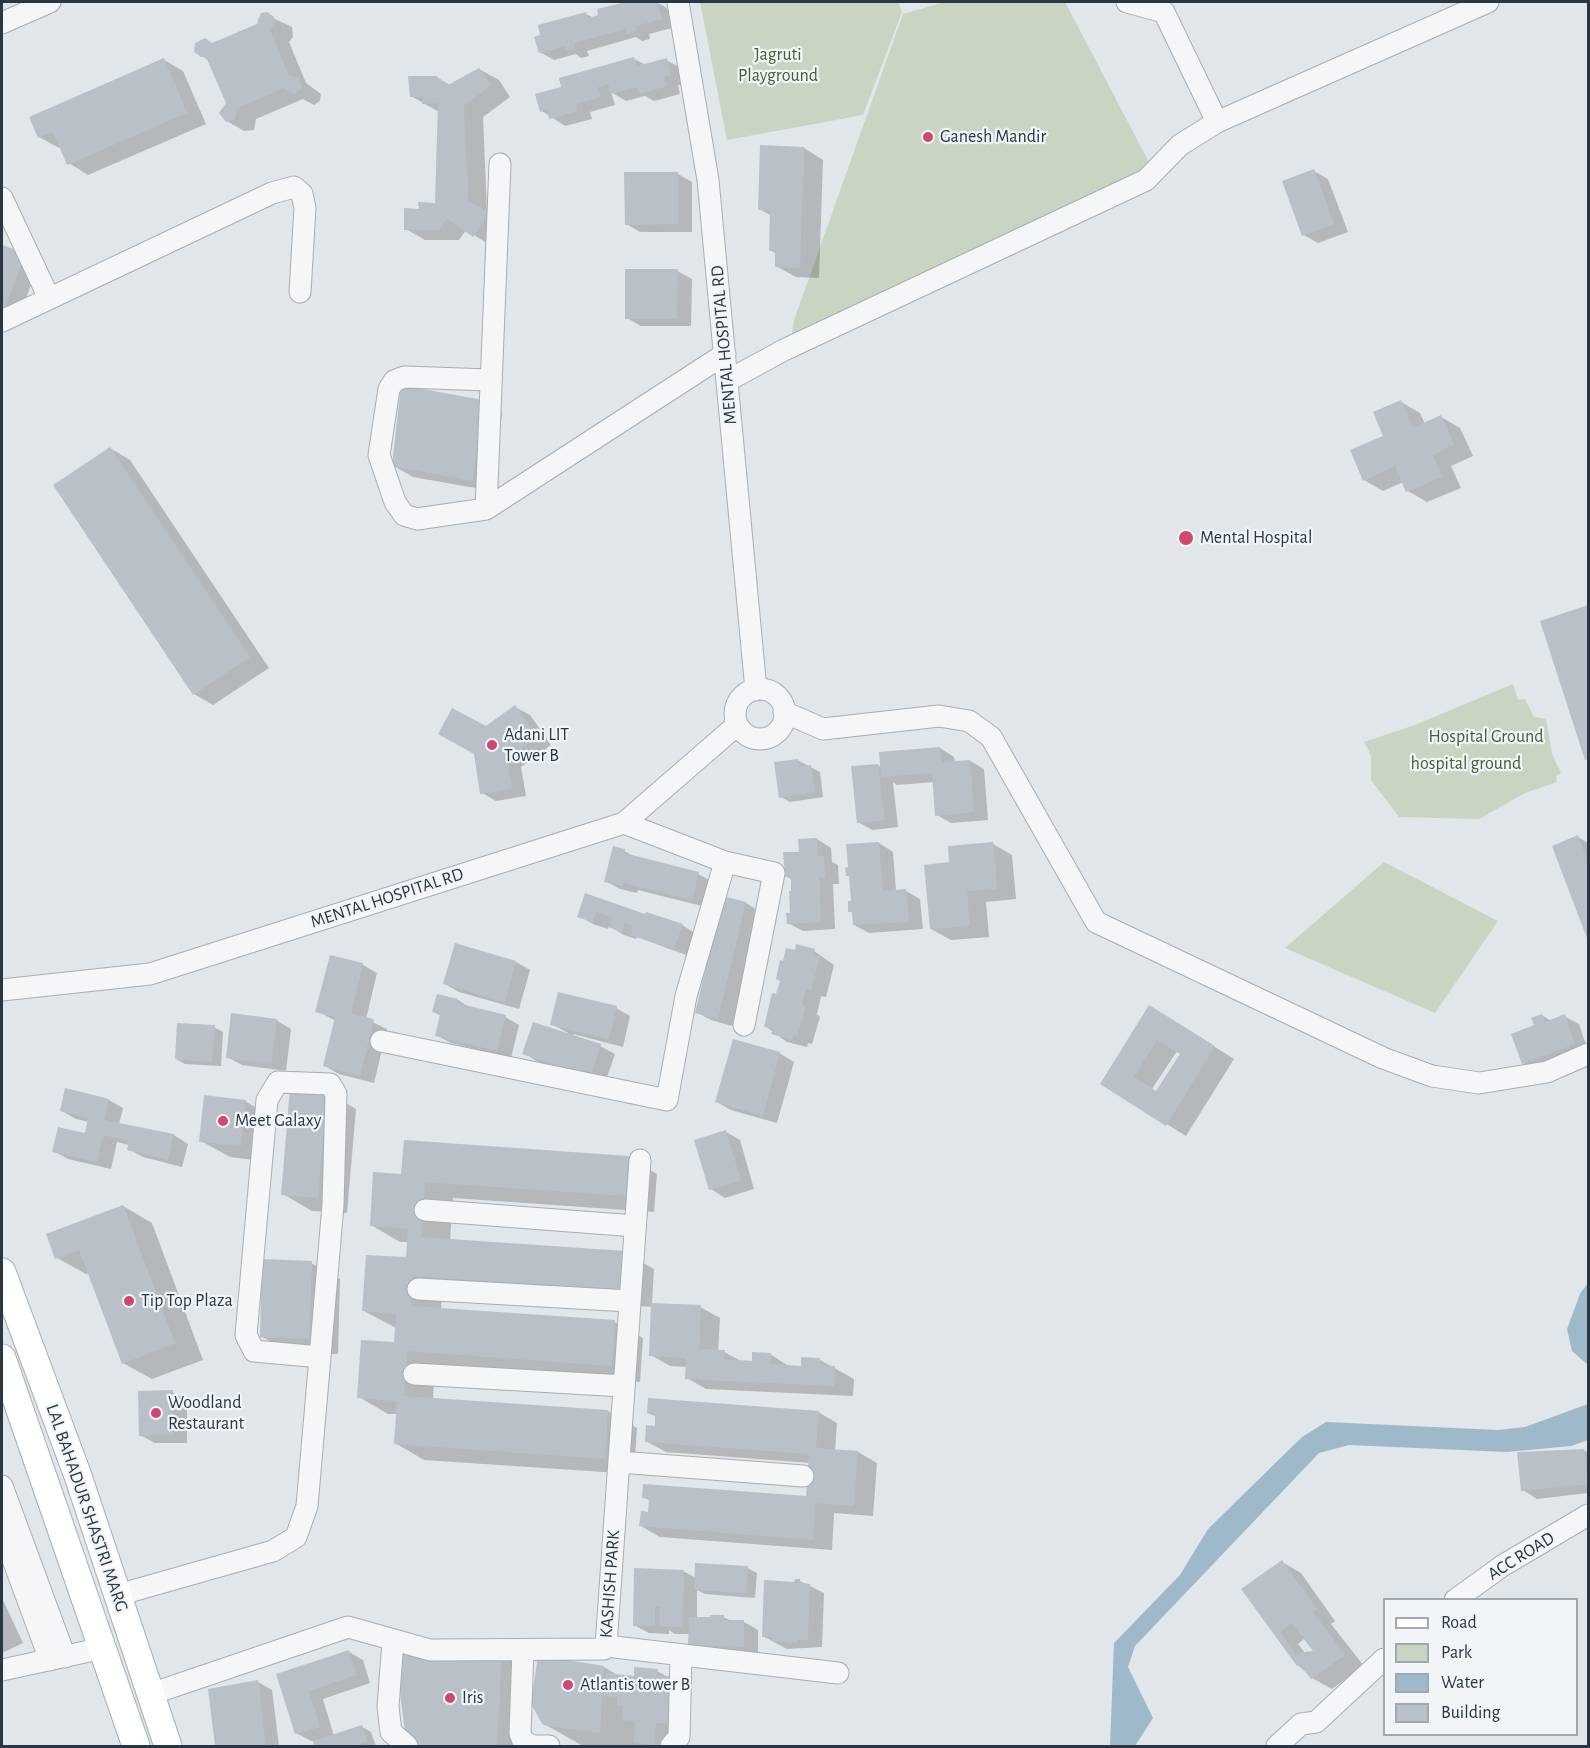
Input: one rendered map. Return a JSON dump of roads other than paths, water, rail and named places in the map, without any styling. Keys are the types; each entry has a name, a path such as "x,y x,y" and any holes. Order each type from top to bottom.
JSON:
{"main road":[{"name":"LAL BAHADUR SHASTRI MARG","path":"2,1272 78,1476 168,1746"},
{"name":"LAL BAHADUR SHASTRI MARG","path":"2,1358 136,1746"}],"street":[{"path":"2,23 51,2"},
{"name":"MENTAL HOSPITAL RD","path":"678,2 708,180 756,690"},
{"path":"1127,2 1164,12 1217,122"},
{"path":"727,381 784,350 1146,180 1180,145 1217,122 1488,2"},
{"path":"486,509 500,164"},
{"path":"2,321 272,192 294,187 302,194 305,208 300,292"},
{"path":"2,198 49,298"},
{"path":"490,380 404,377 394,381 389,389 379,455 395,502 404,515 417,519 486,509 725,354"},
{"path":"756,690 774,694 780,699 784,712 779,731 765,739 750,737 737,725 735,711 737,703 742,696 756,690"},
{"path":"784,712 823,729 939,716 969,721 990,737 1096,922 1383,1058 1432,1076 1479,1083 1547,1072 1588,1054"},
{"name":"MENTAL HOSPITAL RD","path":"2,990 150,974 624,823 737,725"},
{"path":"624,823 725,861 774,873 744,1025"},
{"path":"381,1041 667,1100 686,996 725,861"},
{"path":"118,1595 273,1551 296,1537 307,1506 320,1357 333,1205 336,1094 330,1084 278,1082 267,1100 246,1335 254,1352 320,1357"},
{"name":"KASHISH PARK","path":"151,1695 348,1627 430,1650 599,1650 606,1646 640,1160"},
{"path":"425,1210 636,1226"},
{"path":"418,1289 630,1301"},
{"path":"414,1374 624,1386"},
{"path":"619,1462 803,1476"},
{"path":"2,1486 57,1659"},
{"name":"ACC ROAD","path":"1456,1598 1502,1566 1588,1515"},
{"path":"3,1541 57,1659"},
{"path":"393,1641 388,1707 391,1732 407,1746"},
{"path":"606,1646 838,1673"},
{"path":"2,1670 103,1647"},
{"path":"524,1650 520,1733 523,1742 533,1746 549,1746"},
{"path":"671,1746 679,1737 681,1655"},
{"path":"1297,1746 1309,1736 1316,1722 1383,1660"},
{"path":"1276,1746 1301,1724 1316,1722"}],"water":[{"path":"1588,1283 1588,1365 1572,1351 1567,1329 1580,1294"},
{"path":"1588,1404 1588,1440 1571,1446 1507,1452 1349,1445 1319,1453 1135,1646 1128,1667 1153,1718 1135,1746 1110,1746 1114,1643 1180,1575 1208,1529 1302,1437 1326,1422 1498,1430 1525,1427"}],"place":[{"name":"Ganesh Mandir","path":"928,137"},
{"name":"Mental Hospital","path":"1186,538"},
{"name":"Adani LIT Tower B","path":"492,745"},
{"name":"Meet Galaxy","path":"223,1121"},
{"name":"Tip Top Plaza","path":"129,1301"},
{"name":"Woodland Restaurant","path":"156,1413"},
{"name":"Atlantis tower B","path":"568,1685"},
{"name":"Iris","path":"450,1698"}],"park label":[{"name":"Jagruti Playground","path":"778,65"},
{"name":"Hospital Ground","path":"1486,737"},
{"name":"hospital ground","path":"1466,764"}]}
